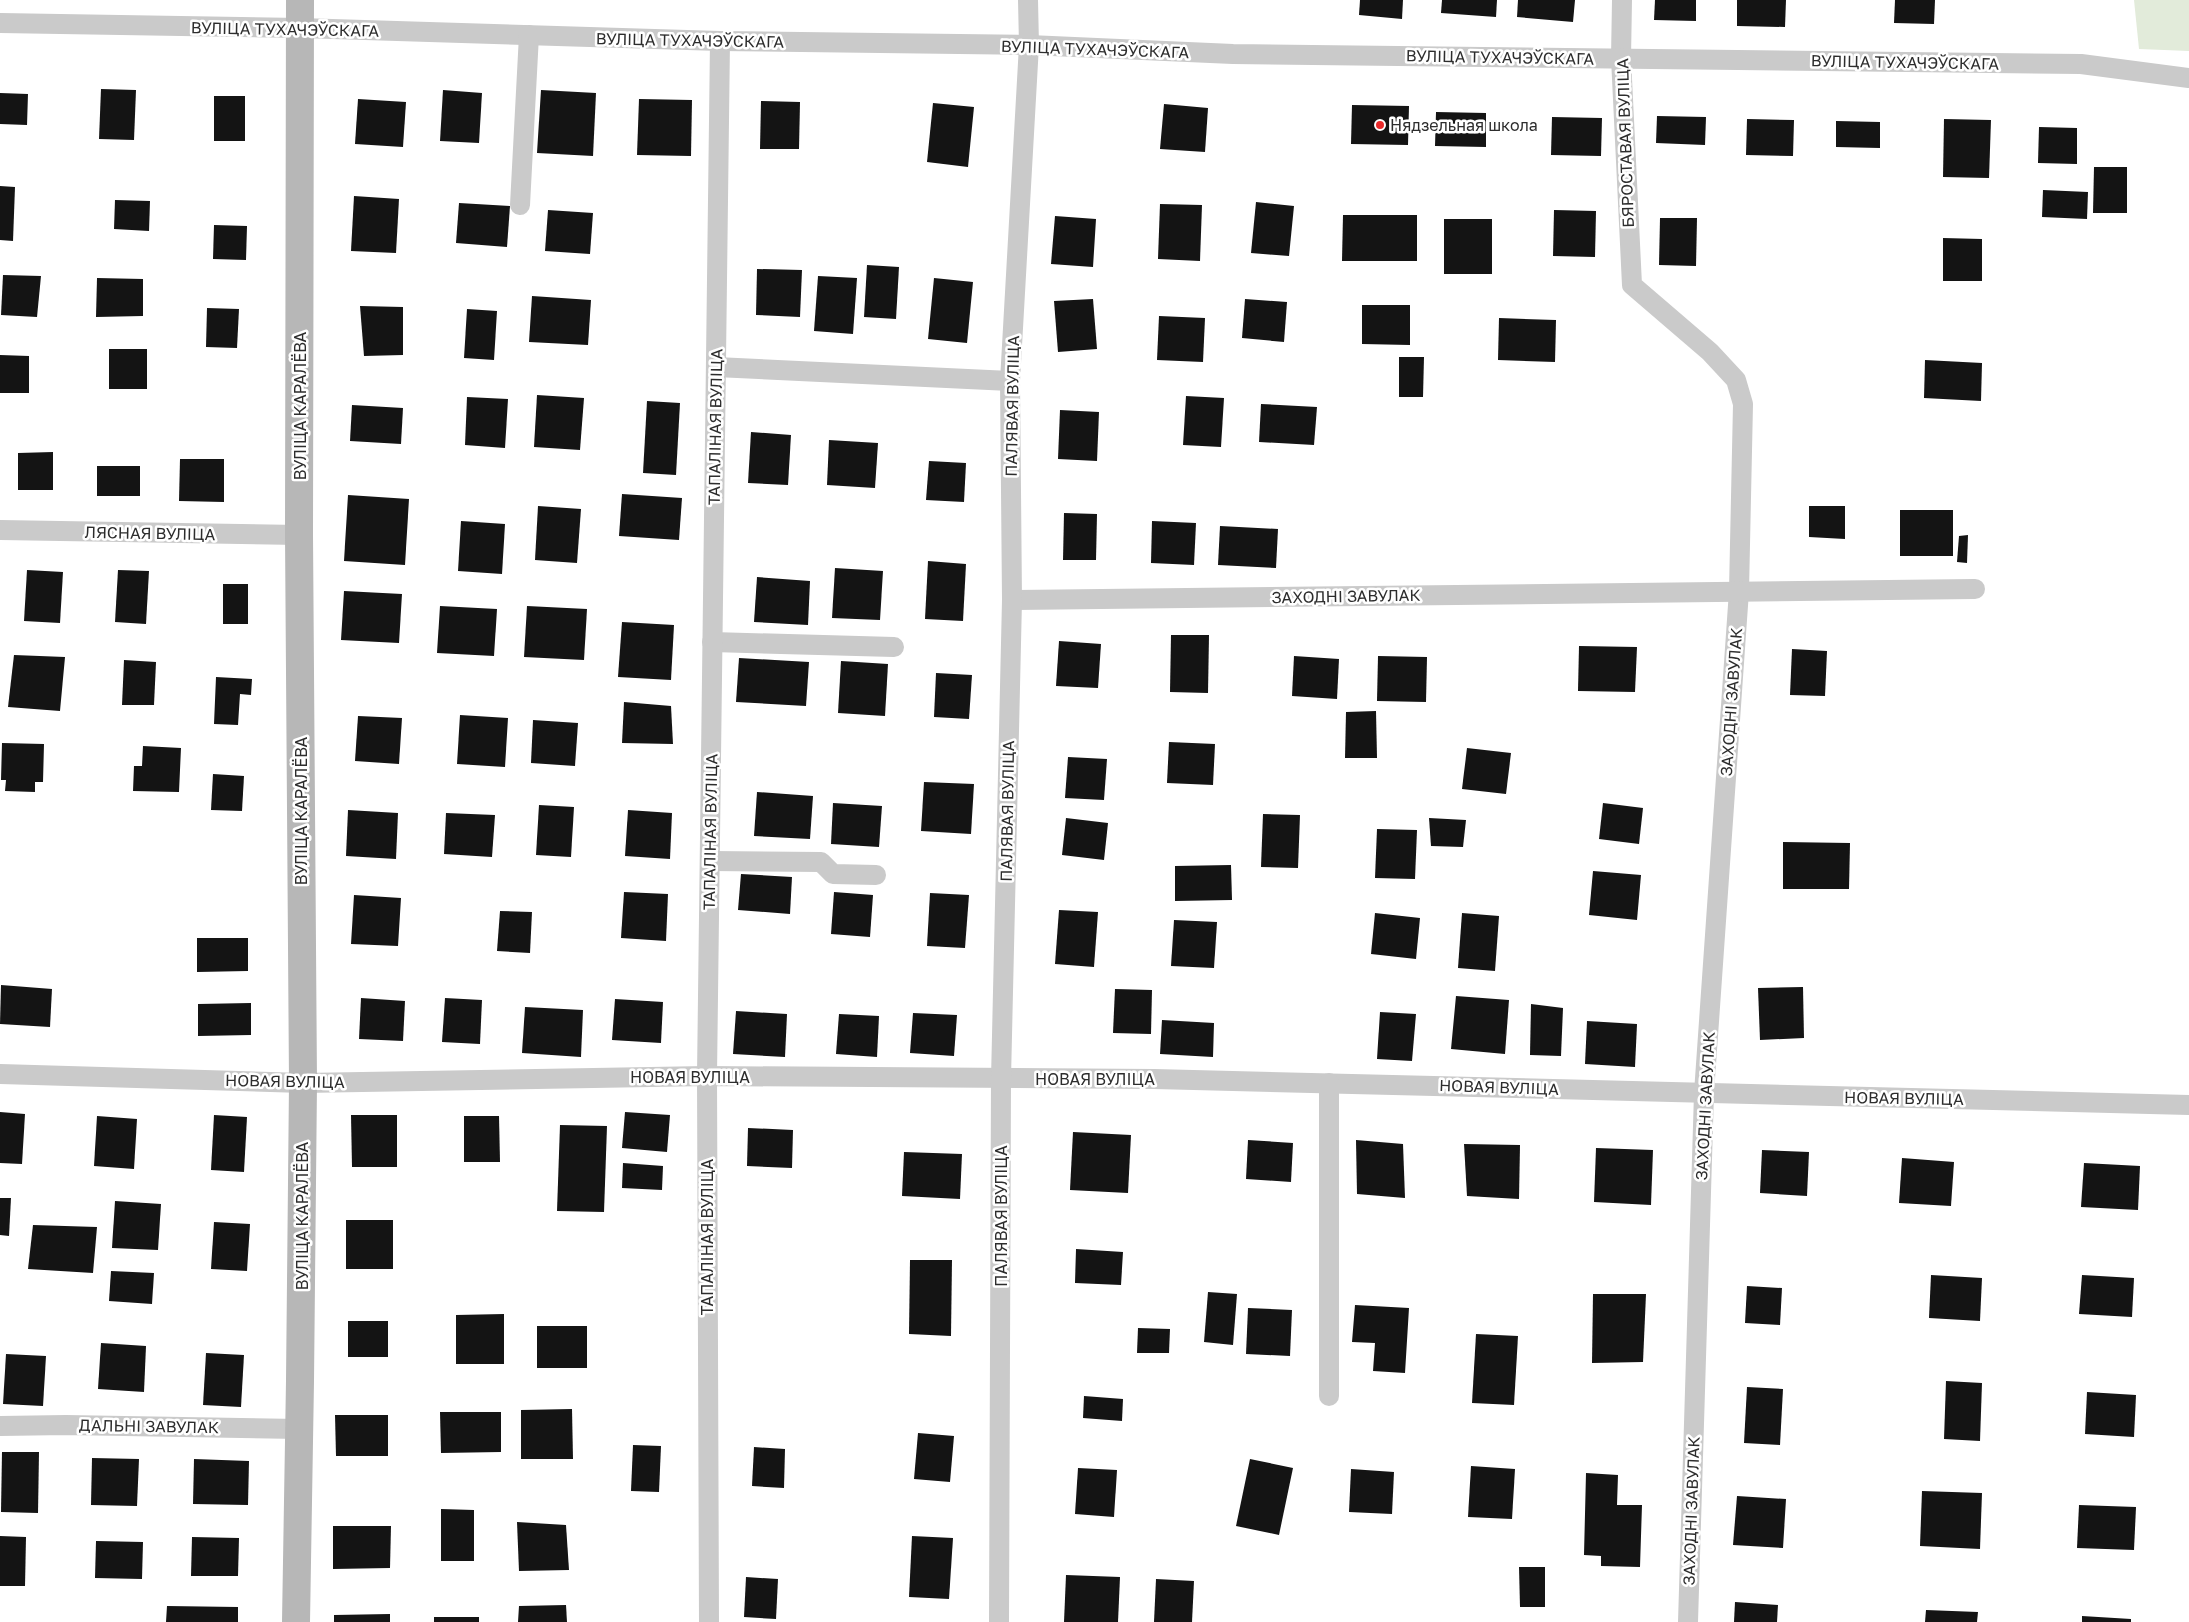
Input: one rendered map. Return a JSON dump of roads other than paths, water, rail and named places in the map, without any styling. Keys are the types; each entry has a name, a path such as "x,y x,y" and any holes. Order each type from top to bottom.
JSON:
{"main road":[{"name":"ВУЛІЦА КАРАЛЁВА","path":"296,1622 303,1083 299,535 300,0"}],"street":[{"name":"ПАЛЯВАЯ ВУЛІЦА","path":"999,1622 1001,1079 1012,600 1010,381 1029,45 1028,0"},
{"name":"БЯРОСТАВАЯ ВУЛІЦА","path":"1622,0 1621,58 1632,285"},
{"name":"ВУЛІЦА ТУХАЧЭЎСКАГА","path":"0,23 300,28 720,41 1029,45 1233,54 2081,64 2189,78"},
{"path":"520,205 529,35"},
{"name":"ТАПАЛІНАЯ ВУЛІЦА","path":"709,1622 707,1076 720,41"},
{"name":"ЗАХОДНІ ЗАВУЛАК","path":"1632,285 1710,352 1736,380 1743,404 1739,591 1704,1093 1688,1622"},
{"path":"716,367 1010,381"},
{"name":"ЛЯСНАЯ ВУЛІЦА","path":"0,530 299,535"},
{"name":"ЗАХОДНІ ЗАВУЛАК","path":"1012,600 1975,589"},
{"path":"712,642 894,647"},
{"path":"710,861 821,862 833,874 876,875"},
{"name":"НОВАЯ ВУЛІЦА","path":"0,1074 303,1083 707,1076 1154,1079 2189,1104"},
{"path":"1328,1083 1329,1396"},
{"name":"ДАЛЬНІ ЗАВУЛАК","path":"0,1426 299,1428"}],"place":[{"name":"Нядзельная школа","path":"1380,125"}]}
